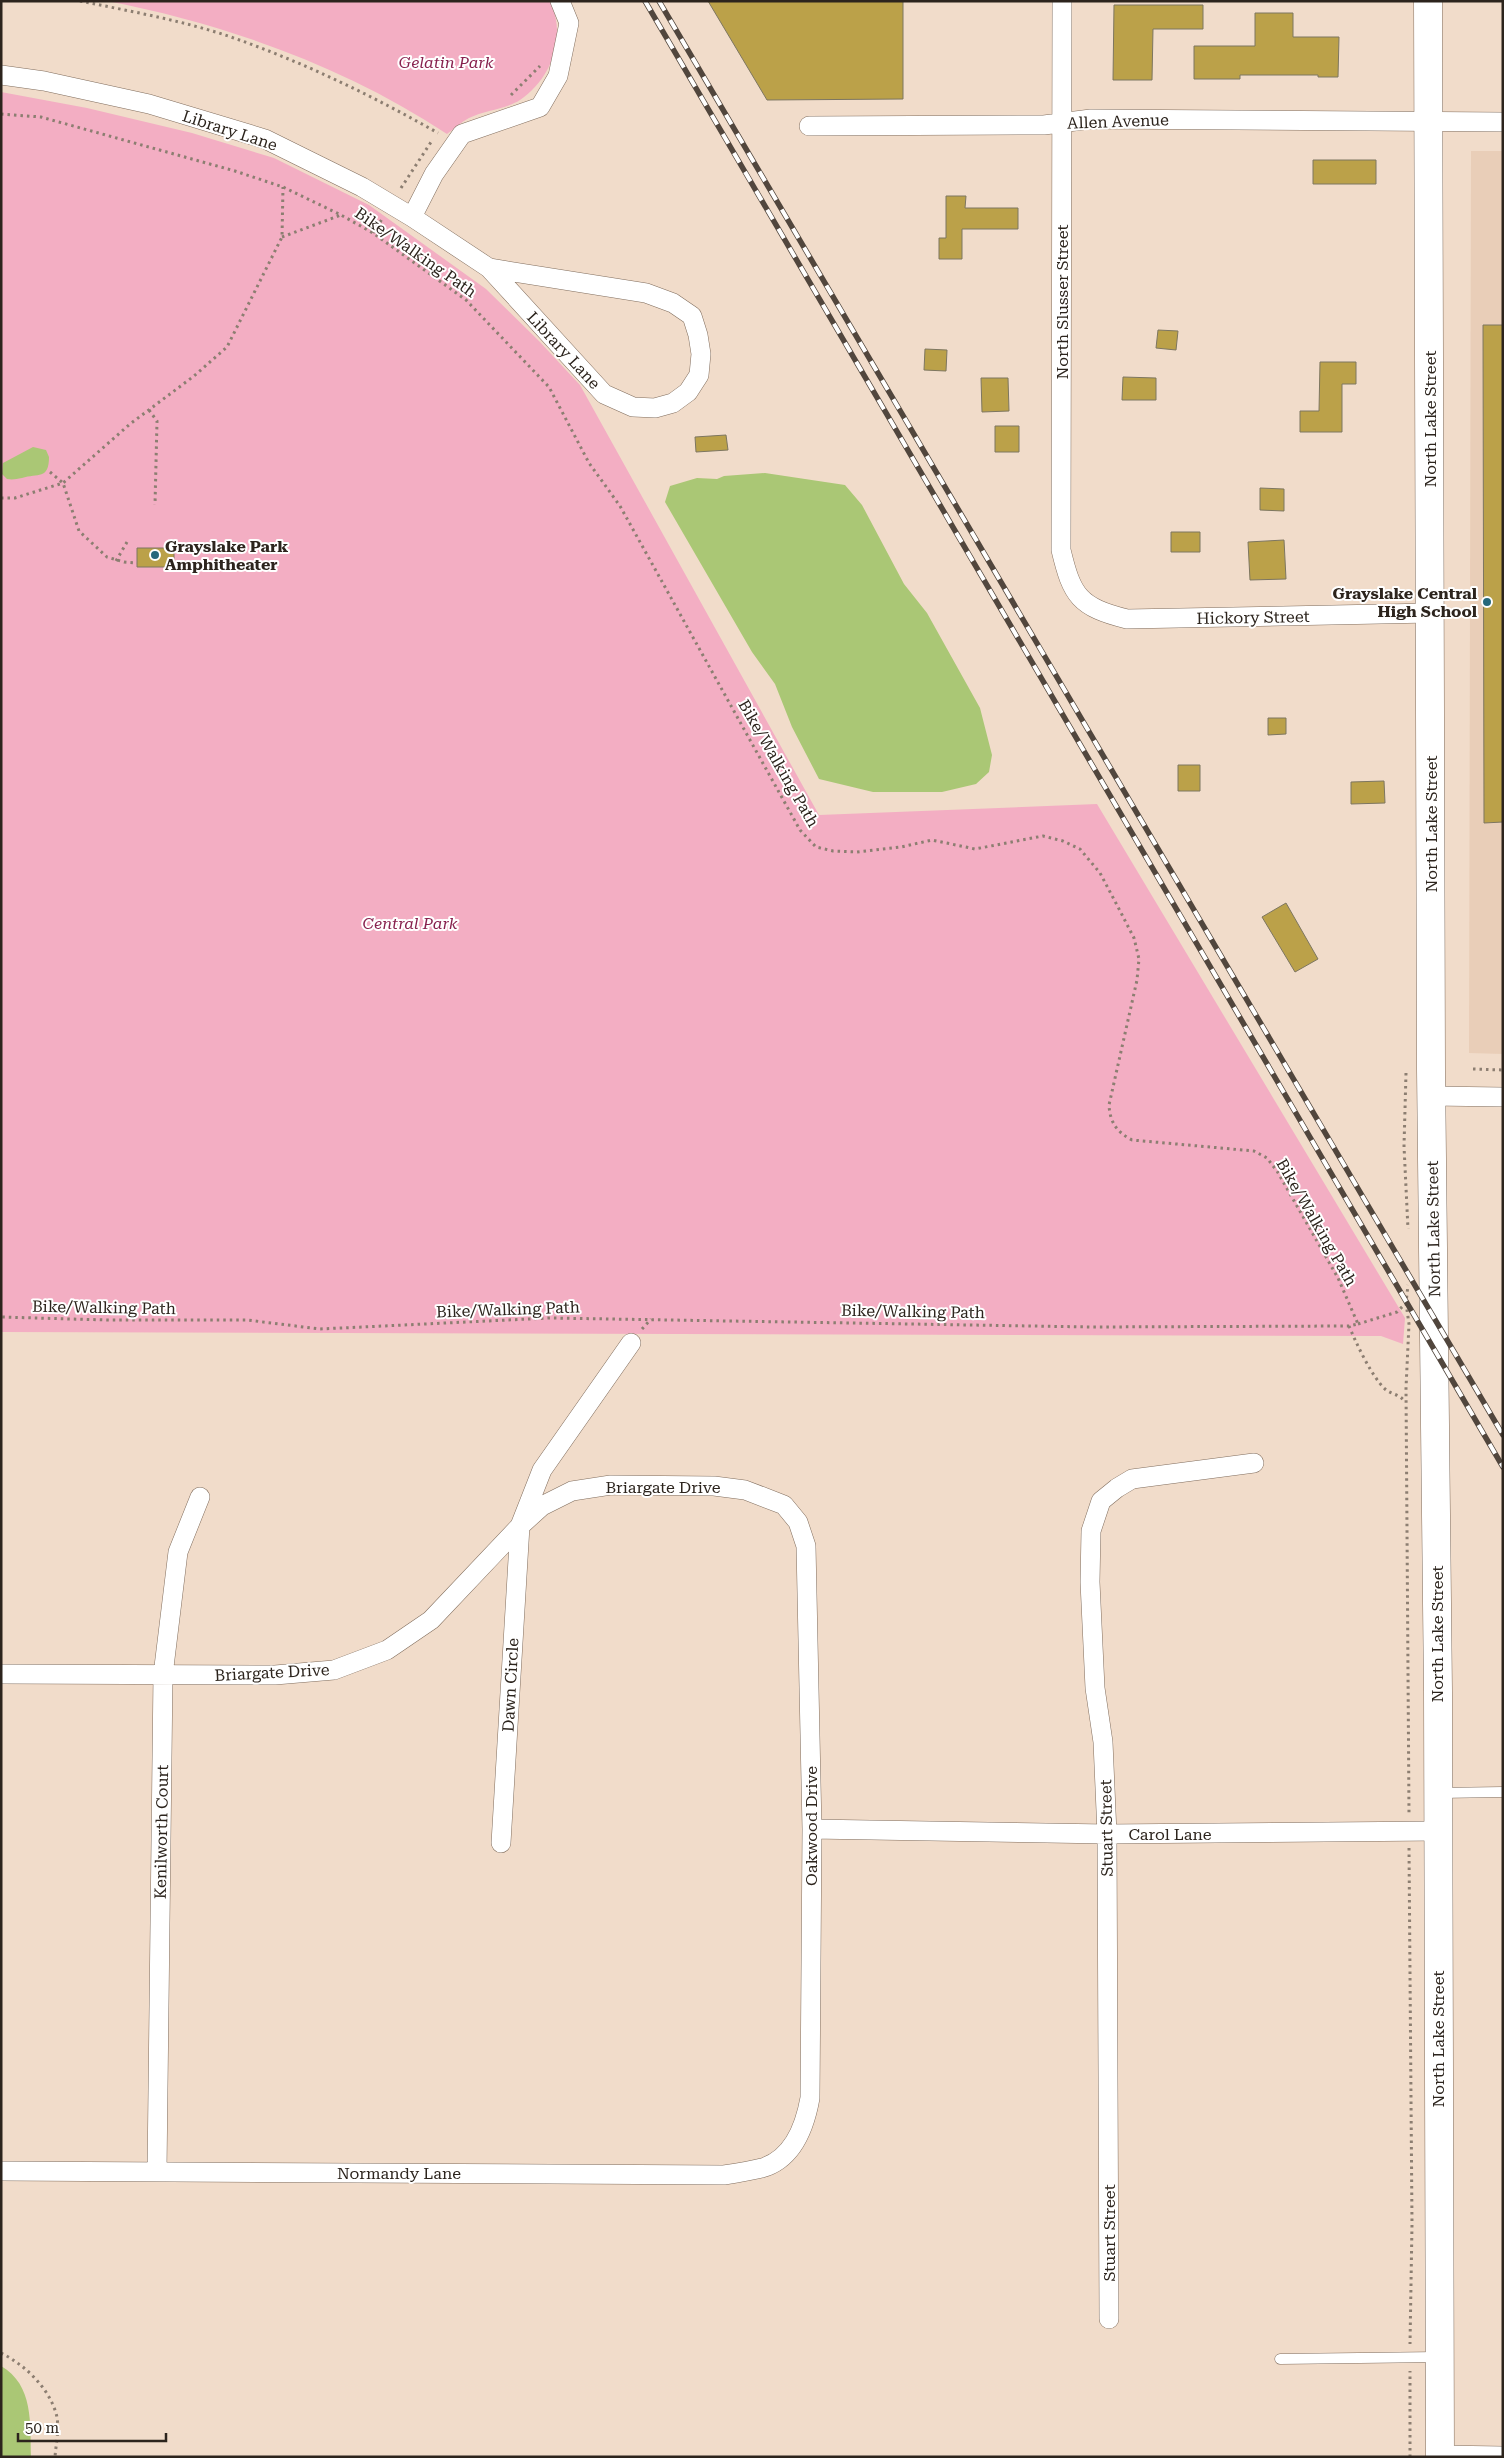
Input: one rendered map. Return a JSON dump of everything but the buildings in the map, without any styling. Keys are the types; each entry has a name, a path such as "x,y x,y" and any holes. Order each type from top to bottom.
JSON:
{"street":[{"path":"412,217 434,174 462,134 540,107 558,76 569,23 560,1"},
{"name":"North Slusser Street","path":"1062,1 1061,550 1069,582 1080,599"},
{"name":"North Lake Street","path":"1428,1 1440,2456"},
{"name":"Library Lane","path":"1,76 44,82 149,104 265,139 362,187 412,217 489,268 604,394 633,407 655,408 674,403 688,392 699,375 701,354 692,316 673,303 646,293 489,268"},
{"name":"Allen Avenue","path":"809,126 1044,125 1092,119 1503,122"},
{"name":"Hickory Street","path":"1080,599 1102,613 1127,619 1431,613"},
{"path":"1432,1096 1503,1097"},
{"name":"Briargate Drive","path":"520,1526 542,1470 631,1343"},
{"name":"Stuart Street","path":"1109,2319 1107,1834 1103,1742 1095,1688 1090,1582 1091,1531 1101,1501 1132,1479 1254,1463"},
{"name":"Briargate Drive","path":"1,1674 275,1675 334,1670 387,1650 431,1620 520,1526 542,1506 572,1491 611,1485 714,1486 745,1490 784,1505"},
{"name":"Kenilworth Court","path":"157,2172 163,1675 178,1552 200,1497"},
{"name":"Oakwood Drive","path":"784,1505 798,1522 806,1546 812,1829 810,2098 807,2118 800,2135 790,2148"},
{"name":"Dawn Circle","path":"501,1844 520,1526"},
{"name":"Carol Lane","path":"812,1829 1107,1834 1437,1831"},
{"name":"Normandy Lane","path":"1,2171 724,2176 764,2168 790,2148"},
{"path":"1440,2456 1503,2456"}],"lane":[{"path":"1438,1793 1503,1792"},
{"path":"1280,2359 1439,2357"}],"path":[{"path":"80,1 153,16 227,36 303,65 376,98 438,134"},
{"name":"Bike/Walking Path","path":"1,114 42,117 283,187 341,215 380,238 466,300 549,387 589,463 620,506 800,830 816,846 833,852 857,852 900,847 932,840 975,850 1024,838 1043,836 1063,841 1080,849 1100,873 1134,938 1139,959 1137,980 1109,1105 1110,1118 1115,1127 1121,1134 1132,1140 1254,1151 1267,1158 1277,1171 1338,1278 1358,1324 1349,1326 1090,1327 550,1318 320,1329 247,1320 107,1320 1,1317"},
{"path":"1,498 15,498 63,484 149,410 194,376 227,347 282,237 283,187"},
{"path":"282,237 341,215"},
{"path":"149,410 157,421 155,505"},
{"path":"50,472 63,484 79,531 108,557 116,561 137,563"},
{"path":"116,561 127,542"},
{"path":"1473,1069 1503,1070"},
{"path":"1406,1071 1404,1156 1408,1235"},
{"path":"1409,1276 1406,1303 1409,1324 1406,1404 1412,2224 1410,2457"},
{"path":"1358,1324 1397,1312 1406,1303"},
{"path":"1349,1326 1378,1381 1386,1390 1404,1399 1406,1404"},
{"path":"1397,1394 1406,1388"},
{"path":"1,2353 20,2363 48,2396 56,2414 58,2428 54,2457"}],"shaded area":[{"name":"Grayslake Central High School","path":"1471,151 1503,151 1503,1054 1469,1053"},
{"path":"33,447 46,450 49,457 45,472 18,479 7,479 2,474 3,463"},
{"path":"765,473 845,485 862,505 904,584 927,613 980,708 992,755 989,772 976,784 942,792 873,792 819,779 792,727 775,684 752,652 665,502 670,486 697,478 717,479 724,476"},
{"path":"1,2366 12,2374 25,2394 30,2419 31,2457 1,2457"}],"green space":[{"name":"Gelatin Park","path":"107,1 550,1 557,29 553,56 548,68 541,80 531,91 514,103 469,118 447,134 368,88 284,51 196,22"},
{"name":"Central Park","path":"1,92 87,108 192,133 274,158 369,205 486,289 580,385 819,815 1097,804 1405,1318 1403,1344 1381,1336 1,1332"}],"railway":[{"path":"645,1 1503,1467"},
{"path":"659,1 1503,1435"}],"place":[{"name":"Grayslake Park Amphitheater","path":"155,555"},
{"name":"Grayslake Central High School","path":"1487,602"}]}
